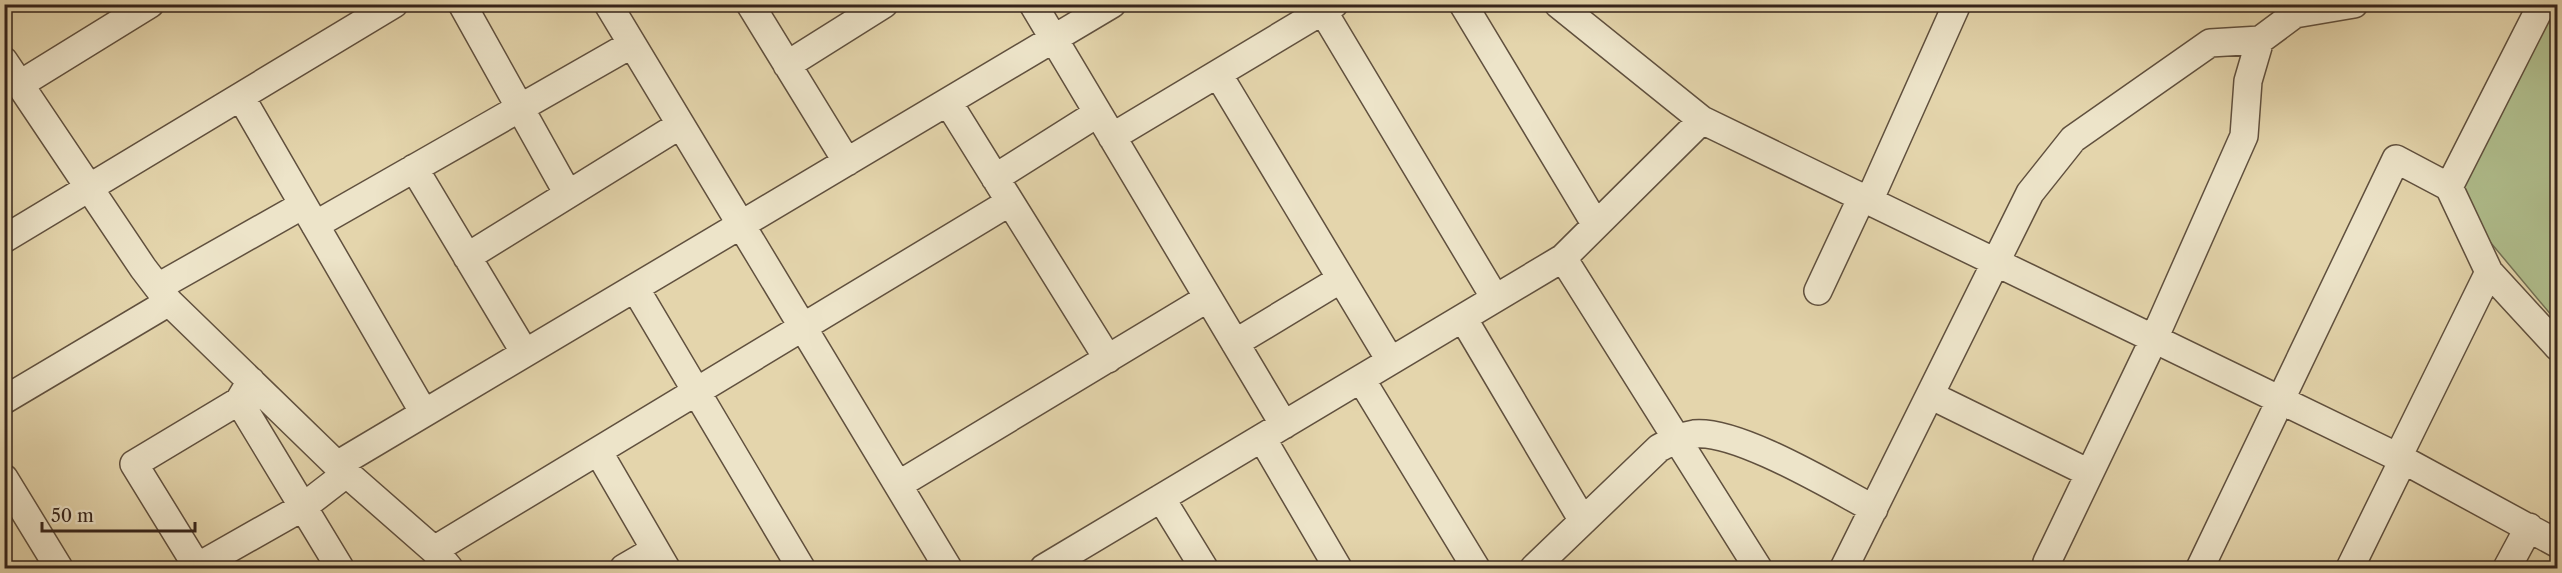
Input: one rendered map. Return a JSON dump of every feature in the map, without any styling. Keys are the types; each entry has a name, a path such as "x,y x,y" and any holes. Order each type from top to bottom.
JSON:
{"street":[{"path":"22,83 150,4"},
{"path":"4,239 394,4"},
{"path":"462,4 568,194"},
{"path":"608,4 948,568"},
{"path":"750,4 847,162"},
{"path":"787,64 884,4"},
{"path":"1033,4 1235,343 1273,431 1338,568"},
{"path":"245,391 134,464 197,568 303,507 342,469 424,413 1112,4"},
{"path":"1463,4 1596,225"},
{"path":"1558,4 1702,120 2400,459 2558,544"},
{"path":"1818,291 1866,199 1957,4"},
{"path":"1845,568 2030,193 2073,139 2210,43 2260,40 2295,14 2354,4"},
{"path":"2449,188 2542,4"},
{"path":"1112,137 1329,8 1495,298"},
{"path":"2051,568 2046,562 2154,341 2244,136 2248,81 2260,40"},
{"path":"4,400 164,295 309,215 414,168 632,44"},
{"path":"5,61 164,295 245,391 342,469 441,559 598,451 1010,202"},
{"path":"1218,74 1390,360"},
{"path":"241,97 424,413"},
{"path":"948,102 1108,359"},
{"path":"995,178 1098,113"},
{"path":"1058,565 1161,498 1563,258 1702,120"},
{"path":"467,257 681,125"},
{"path":"2200,568 2396,159 2449,188 2489,272 2558,347"},
{"path":"414,168 525,353"},
{"path":"1563,258 1758,568"},
{"path":"2350,568 2489,272"},
{"path":"1235,343 1341,279"},
{"path":"635,288 801,568"},
{"path":"898,485 1208,298"},
{"path":"1463,318 1583,521"},
{"path":"1360,379 1476,568"},
{"path":"245,391 303,507 340,568"},
{"path":"1930,395 2089,473"},
{"path":"1534,568 1659,448 1678,438 1696,434 1741,444 1762,452 1874,509"},
{"path":"598,451 660,559 624,568"},
{"path":"4,478 59,568"},
{"path":"1161,498 1204,568"},
{"path":"2507,568 2529,527"}],"green space":[{"path":"2557,5 2557,322 2455,200"}]}
